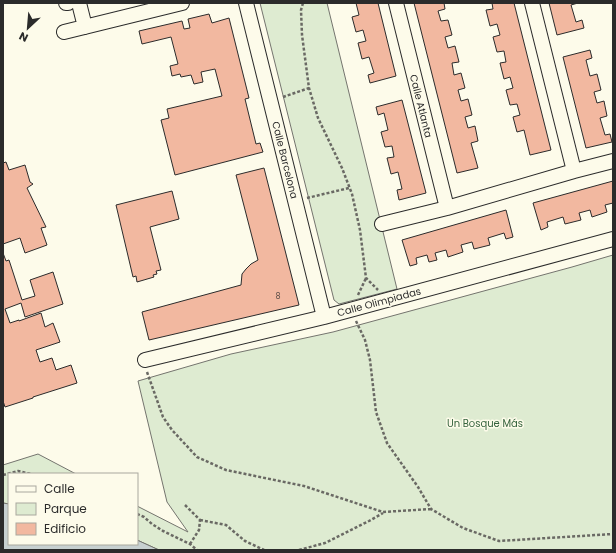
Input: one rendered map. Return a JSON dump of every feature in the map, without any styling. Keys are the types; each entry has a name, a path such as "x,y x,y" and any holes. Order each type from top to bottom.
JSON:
{"street":[{"path":"79,3 85,27"},
{"path":"64,32 182,3"},
{"name":"Calle Barcelona","path":"246,3 324,317"},
{"name":"Calle Atlanta","path":"396,3 447,208"},
{"path":"532,3 574,171"},
{"path":"382,224 447,208 613,161"},
{"name":"Calle Olimpiadas","path":"145,360 352,310 613,239"}],"path":[{"path":"303,3 301,10 302,35 309,88 318,118 342,168 352,194 360,230 366,278 389,300"},
{"path":"271,102 309,88"},
{"path":"295,200 349,188"},
{"path":"352,310 365,340 370,360 376,412 387,443 418,487 431,509 463,528 499,541 613,534"},
{"path":"145,360 146,370 163,418 197,457 226,470 304,486 383,512 431,509"},
{"path":"8,473 18,471 27,473"},
{"path":"185,505 200,520 226,524 245,541 264,550"},
{"path":"299,550 325,543 369,521 383,512"},
{"path":"138,514 144,517 162,531 190,544 197,550"},
{"path":"190,544 199,530 200,520"}],"green space":[{"path":"260,3 327,3 397,289 339,304 334,300"},
{"name":"Un Bosque Más","path":"613,255 613,550 159,550 138,540 138,507 188,532 167,502 138,381 231,354 333,332"},
{"path":"38,454 74,473 8,473 8,504 3,503 3,465"}],"shaded area":[{"path":"3,503 8,504 8,545 138,545 138,540 159,550 3,550"}],"building":[{"path":"356,3 378,3 396,76 370,83 368,75 374,73 369,57 362,59 358,43 366,41 363,30 356,32 352,17 359,15"},
{"path":"414,3 444,3 445,9 438,11 441,21 448,20 452,35 445,37 448,48 455,46 459,62 452,63 454,75 461,73 465,88 458,90 461,101 468,99 472,115 465,117 468,128 475,126 478,141 471,143 478,168 457,173"},
{"path":"492,3 514,3 551,150 530,155 524,130 517,132 513,117 520,115 517,104 510,105 506,90 513,88 510,77 504,79 500,63 506,62 504,51 497,52 493,37 500,35 497,24 490,26 486,10 493,9"},
{"path":"549,3 578,3 571,5 576,22 582,20 584,28 557,35"},
{"path":"209,14 212,23 229,18 249,98 245,99 256,144 260,143 263,152 175,175 161,120 169,118 167,109 222,96 215,69 201,72 203,82 194,84 191,75 181,77 180,74 172,76 170,66 178,64 171,37 142,44 139,31 182,21 184,29 190,28 188,19"},
{"path":"590,50 592,58 586,60 590,76 597,74 601,90 594,92 597,103 604,101 607,116 600,118 605,135 610,134 612,142 586,148 563,57"},
{"path":"402,100 426,193 399,200 397,190 402,189 398,172 391,174 387,158 394,157 392,146 385,147 381,132 388,130 384,113 378,115 376,107"},
{"path":"6,162 9,170 25,165 30,182 33,184 27,188 46,227 41,228 47,245 25,253 20,238 3,244 3,163"},
{"path":"264,168 299,305 149,340 142,312 241,285 242,274 251,264 258,260 236,175"},
{"path":"613,181 613,203 605,205 607,212 592,217 590,210 579,213 581,220 565,224 563,217 547,222 548,227 541,230 533,203"},
{"path":"172,191 179,219 150,227 161,270 156,271 157,274 153,275 154,277 137,282 136,276 133,277 116,205"},
{"path":"506,210 513,237 506,239 504,233 488,238 490,245 474,249 472,242 461,245 463,252 448,257 446,250 435,253 437,260 429,262 427,255 416,258 417,264 410,266 402,240"},
{"path":"3,253 6,261 9,260 22,300 35,296 30,280 53,272 63,304 25,317 21,303 5,309 10,323 41,313 45,327 53,323 60,342 36,350 40,362 52,358 56,370 71,365 77,383 5,407 3,401"}]}
